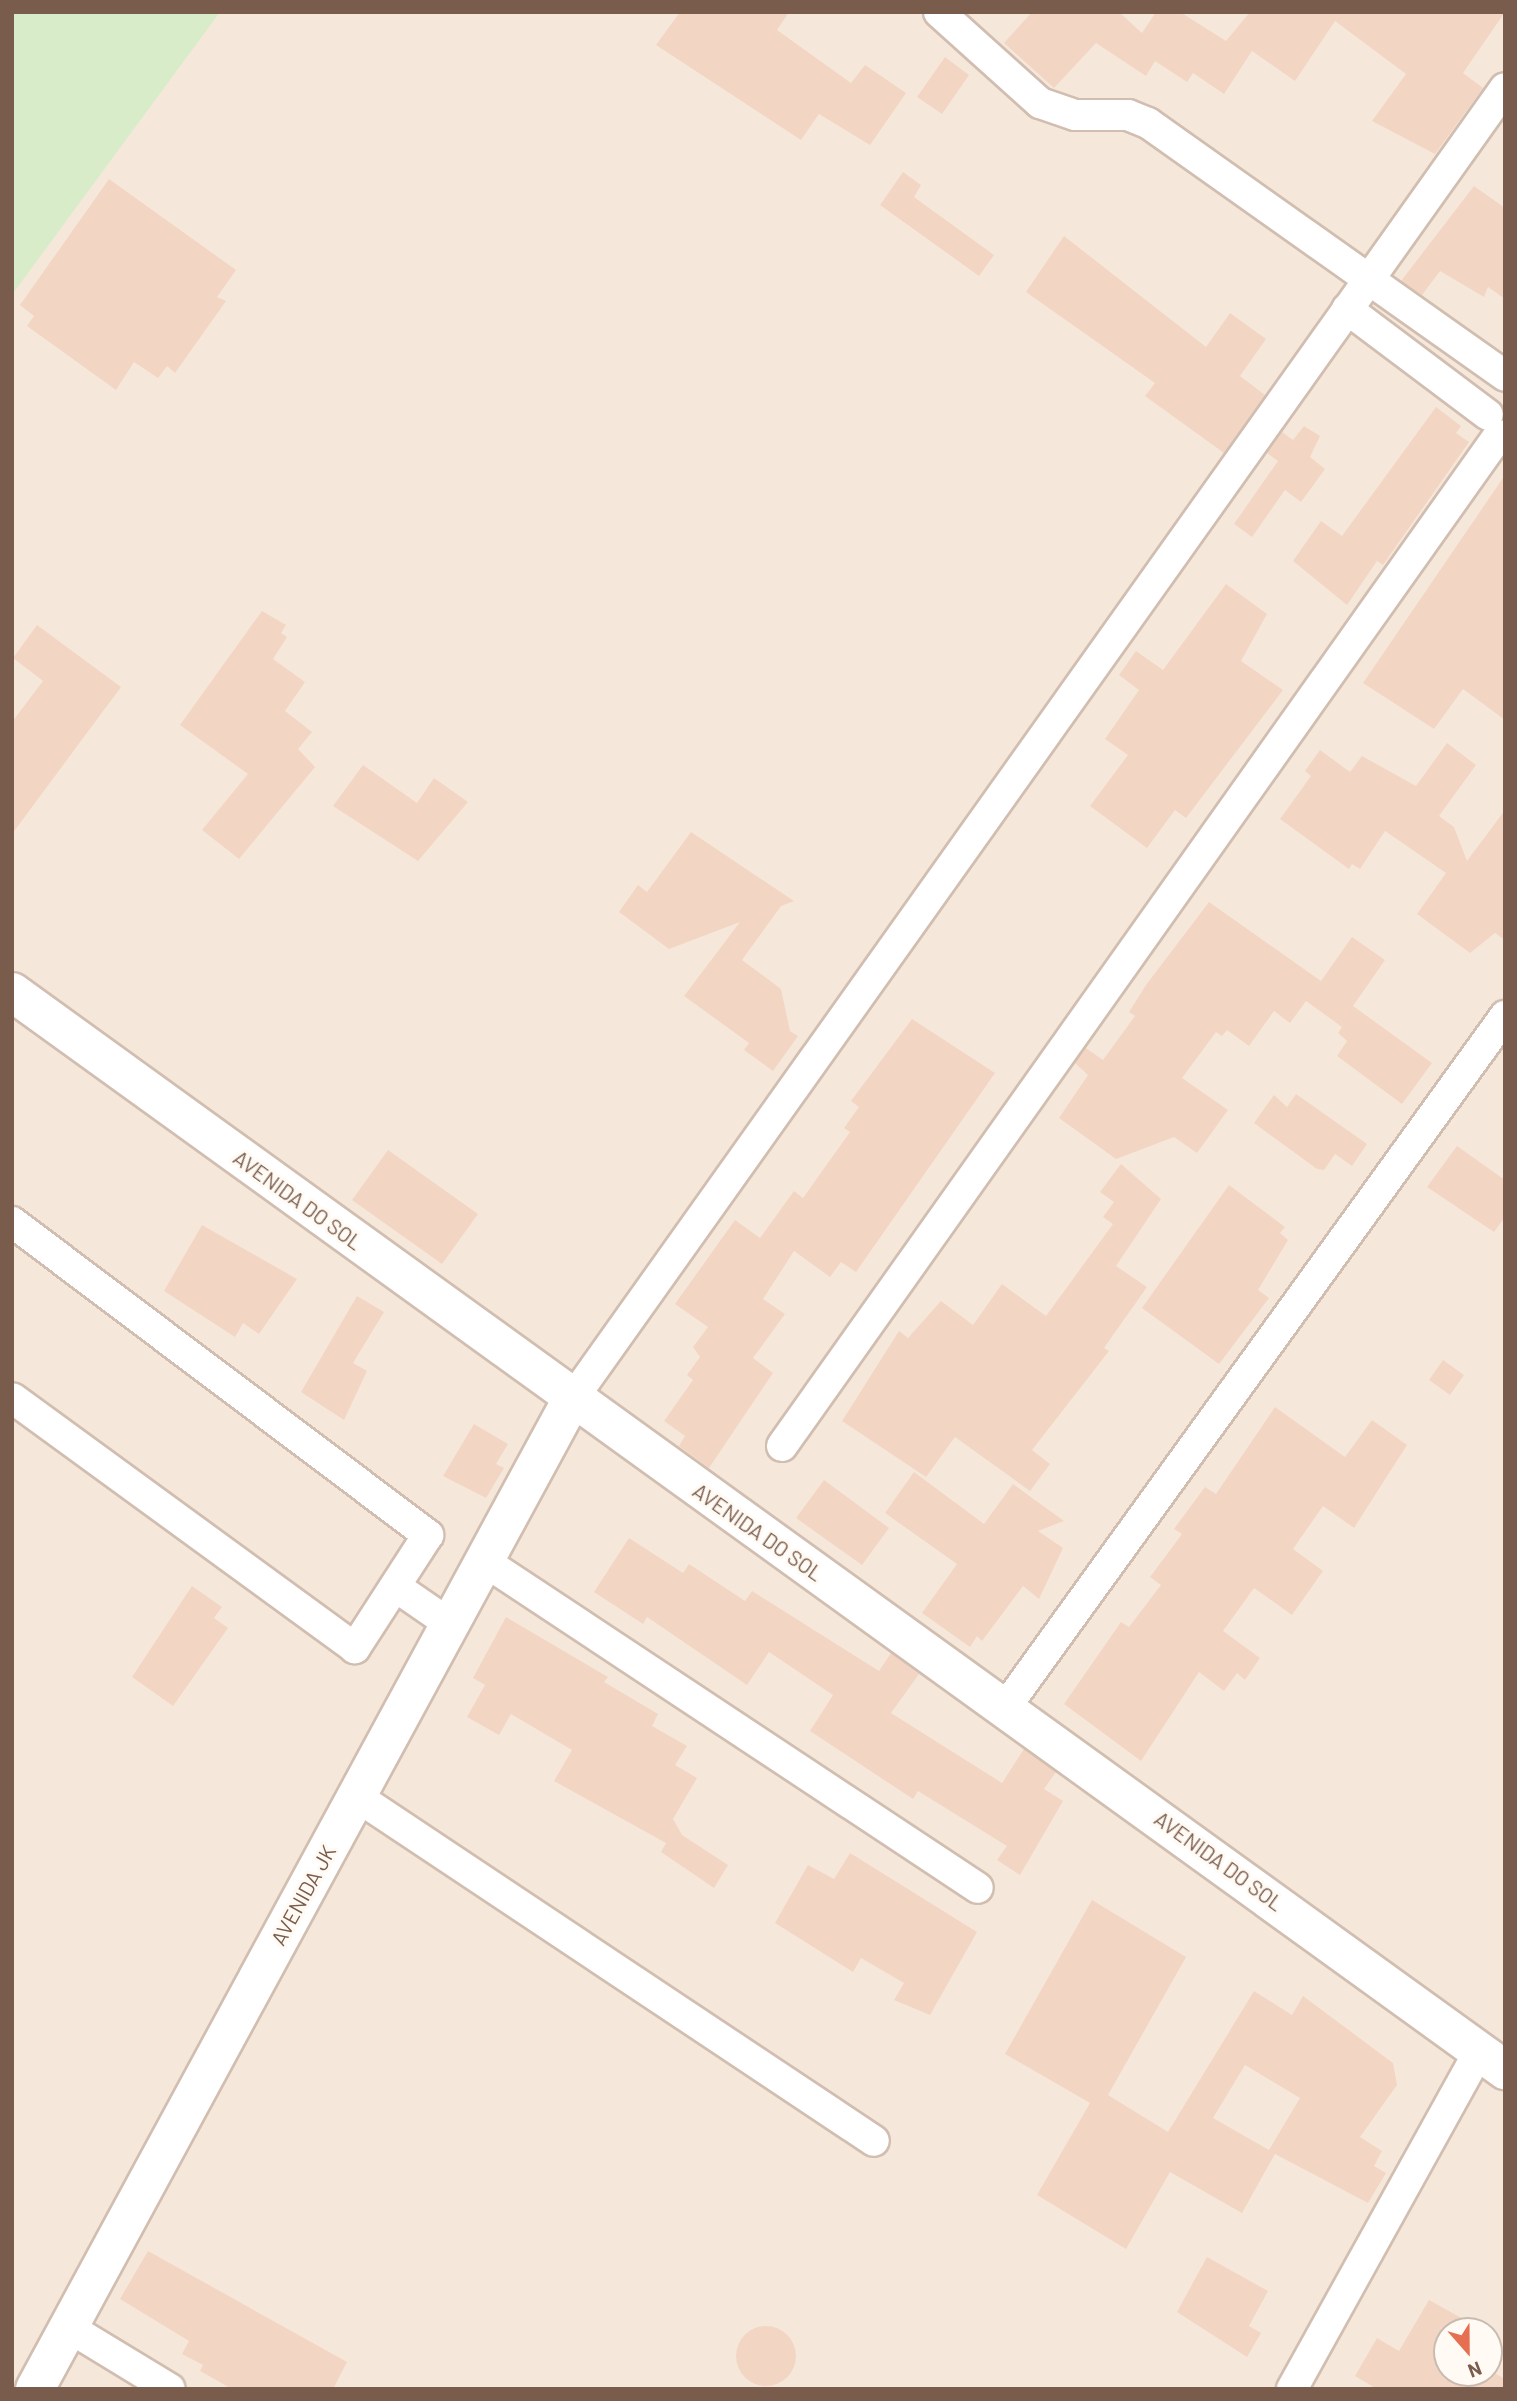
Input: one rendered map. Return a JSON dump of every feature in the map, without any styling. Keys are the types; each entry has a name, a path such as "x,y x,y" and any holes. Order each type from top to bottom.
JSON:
{"street":[{"path":"939,12 1040,103 1074,115 1128,115 1148,123 1367,282 1505,376"},
{"path":"571,1401 1505,88"},
{"path":"1347,309 1423,366 1497,429"},
{"path":"1423,366 1443,335"},
{"path":"782,1446 1497,429 1494,393 1505,385"},
{"name":"AVENIDA DO SOL","path":"12,992 571,1401 1005,1708 1492,2060"},
{"path":"1005,1708 1505,1016"},
{"path":"12,1222 428,1535 399,1589 355,1648 12,1398"},
{"name":"AVENIDA JK","path":"34,2389 571,1401"},
{"path":"484,1561 978,1888"},
{"path":"399,1589 450,1624"},
{"path":"356,1796 874,2141"},
{"path":"1292,2389 1492,2060"},
{"path":"68,2327 170,2389"}],"shaded area":[{"path":"12,12 1505,12 1505,2389 12,2389"}],"green space":[{"path":"12,12 220,12 14,292 12,291"}],"building":[{"path":"680,12 789,12 777,30 851,83 865,65 906,93 870,145 819,114 801,140 656,45"},
{"path":"1032,12 1119,12 1142,33 1156,12 1180,12 1226,41 1250,12 1505,12 1463,73 1483,88 1435,154 1372,121 1406,74 1335,21 1295,81 1252,51 1224,94 1193,73 1187,82 1155,61 1146,76 1096,43 1054,88 1004,43"},
{"path":"945,57 969,75 942,114 917,97"},
{"path":"903,172 921,185 914,197 994,255 979,276 880,205"},
{"path":"109,179 236,270 217,297 226,301 175,373 167,366 158,378 134,362 116,390 27,326 34,316 20,305"},
{"path":"1474,186 1505,208 1505,299 1488,287 1484,297 1440,271 1422,295 1401,281"},
{"path":"1064,236 1206,347 1230,313 1266,339 1240,376 1265,395 1224,453 1145,396 1155,383 1026,292"},
{"path":"1436,407 1461,426 1456,433 1469,442 1383,565 1377,561 1347,605 1293,561 1321,521 1342,536"},
{"path":"1304,426 1320,436 1310,457 1325,469 1301,502 1285,490 1252,537 1234,524 1278,461 1267,453 1282,432 1293,440"},
{"path":"1505,475 1505,720 1463,689 1434,729 1363,683"},
{"path":"1226,584 1267,614 1241,661 1283,690 1186,818 1175,810 1147,848 1090,806 1128,755 1105,739 1139,690 1119,675 1136,651 1163,670"},
{"path":"262,611 286,625 281,633 287,637 273,659 305,682 285,711 312,732 298,749 315,767 239,859 202,830 248,774 180,725"},
{"path":"37,625 121,687 12,834 12,722 43,681 13,658"},
{"path":"1447,743 1476,765 1439,816 1454,827 1467,861 1505,810 1505,940 1495,933 1470,953 1417,914 1446,873 1385,831 1360,869 1352,864 1349,869 1280,819 1311,776 1305,771 1320,750 1350,772 1362,756 1416,786"},
{"path":"363,765 417,803 434,778 468,802 418,861 333,806"},
{"path":"691,832 794,901 781,906 742,960 781,989 790,1031 798,1036 773,1071 744,1050 749,1043 684,996 740,922 669,949 619,912 638,885 647,892"},
{"path":"1209,902 1321,981 1352,937 1385,960 1353,1006 1432,1063 1402,1104 1337,1056 1347,1041 1338,1033 1342,1027 1306,1001 1290,1023 1274,1011 1249,1046 1227,1030 1222,1036 1216,1032 1182,1078 1228,1110 1197,1153 1174,1137 1116,1159 1059,1118 1088,1075 1075,1063 1086,1048 1103,1060 1135,1016 1129,1012 1146,985"},
{"path":"912,1019 995,1073 856,1272 841,1262 830,1277 794,1251 763,1299 785,1314 753,1358 773,1373 709,1468 679,1446 685,1436 664,1421 693,1380 687,1375 700,1357 693,1347 708,1327 675,1304 735,1220 760,1238 794,1191 803,1198 850,1132 844,1128 859,1107 851,1101"},
{"path":"1296,1094 1367,1144 1352,1166 1335,1154 1324,1170 1317,1169 1254,1123 1274,1095 1287,1107"},
{"path":"1457,1146 1505,1180 1505,1217 1494,1232 1427,1187"},
{"path":"388,1150 478,1214 442,1264 352,1200"},
{"path":"1121,1164 1161,1199 1116,1266 1147,1287 1104,1348 1109,1351 1032,1450 1050,1464 1030,1491 955,1437 926,1477 842,1421 899,1331 908,1338 941,1301 973,1325 1002,1284 1046,1316 1113,1224 1103,1217 1114,1202 1100,1192"},
{"path":"1229,1185 1285,1227 1280,1233 1288,1240 1258,1290 1269,1298 1219,1364 1142,1308"},
{"path":"202,1225 297,1279 259,1334 243,1323 235,1337 164,1291"},
{"path":"357,1296 384,1312 353,1363 367,1371 344,1420 301,1392"},
{"path":"1443,1360 1464,1375 1450,1395 1429,1380"},
{"path":"1275,1407 1345,1457 1372,1420 1407,1445 1354,1528 1323,1506 1293,1549 1323,1571 1292,1615 1254,1588 1223,1631 1260,1658 1245,1680 1237,1673 1224,1691 1199,1672 1141,1761 1064,1704 1121,1622 1129,1627 1161,1585 1150,1577 1182,1534 1174,1529 1205,1487 1216,1494"},
{"path":"474,1424 508,1444 496,1464 504,1468 486,1498 443,1476"},
{"path":"914,1472 984,1524 1013,1484 1064,1521 1038,1531 1063,1548 1039,1599 1023,1586 982,1641 977,1636 970,1647 922,1613 957,1564 885,1513"},
{"path":"824,1480 889,1528 862,1565 796,1518"},
{"path":"629,1538 683,1573 689,1564 745,1601 752,1591 879,1671 891,1653 919,1674 891,1713 1002,1783 1024,1749 1056,1772 1044,1789 1063,1801 1020,1875 997,1860 1007,1846 918,1791 913,1799 810,1731 833,1695 769,1652 747,1685 647,1617 643,1624 594,1592"},
{"path":"192,1586 222,1607 214,1618 228,1628 173,1706 132,1677"},
{"path":"506,1617 608,1677 604,1682 658,1714 652,1726 687,1746 675,1765 697,1778 673,1819 682,1835 728,1865 714,1888 661,1852 666,1843 554,1781 572,1750 511,1714 499,1735 467,1717 485,1685 473,1678"},
{"path":"850,1853 977,1932 930,2015 894,2000 904,1983 861,1958 853,1972 775,1923 808,1865 834,1879"},
{"path":"1092,1900 1186,1957 1108,2095 1168,2132 1254,1991 1292,2015 1303,1996 1393,2063 1397,2085 1360,2137 1382,2151 1374,2166 1386,2173 1368,2203 1275,2154 1242,2213 1170,2172 1126,2249 1037,2195 1090,2103 1005,2054","holes":["1245,2065 1300,2098 1269,2150 1213,2118"]},
{"path":"148,2251 347,2362 333,2389 232,2389 200,2371 203,2365 182,2354 189,2341 120,2299"},
{"path":"1207,2257 1268,2291 1249,2326 1261,2333 1247,2357 1177,2312"},
{"path":"1429,2300 1460,2317 1433,2317 1433,2387 1503,2387 1503,2378 1505,2389 1377,2389 1355,2376 1377,2338 1399,2351"},
{"path":"760,2326 772,2326 791,2339 796,2356 794,2368 783,2381 772,2386 760,2386 741,2373 736,2362 736,2350 749,2331"}]}
